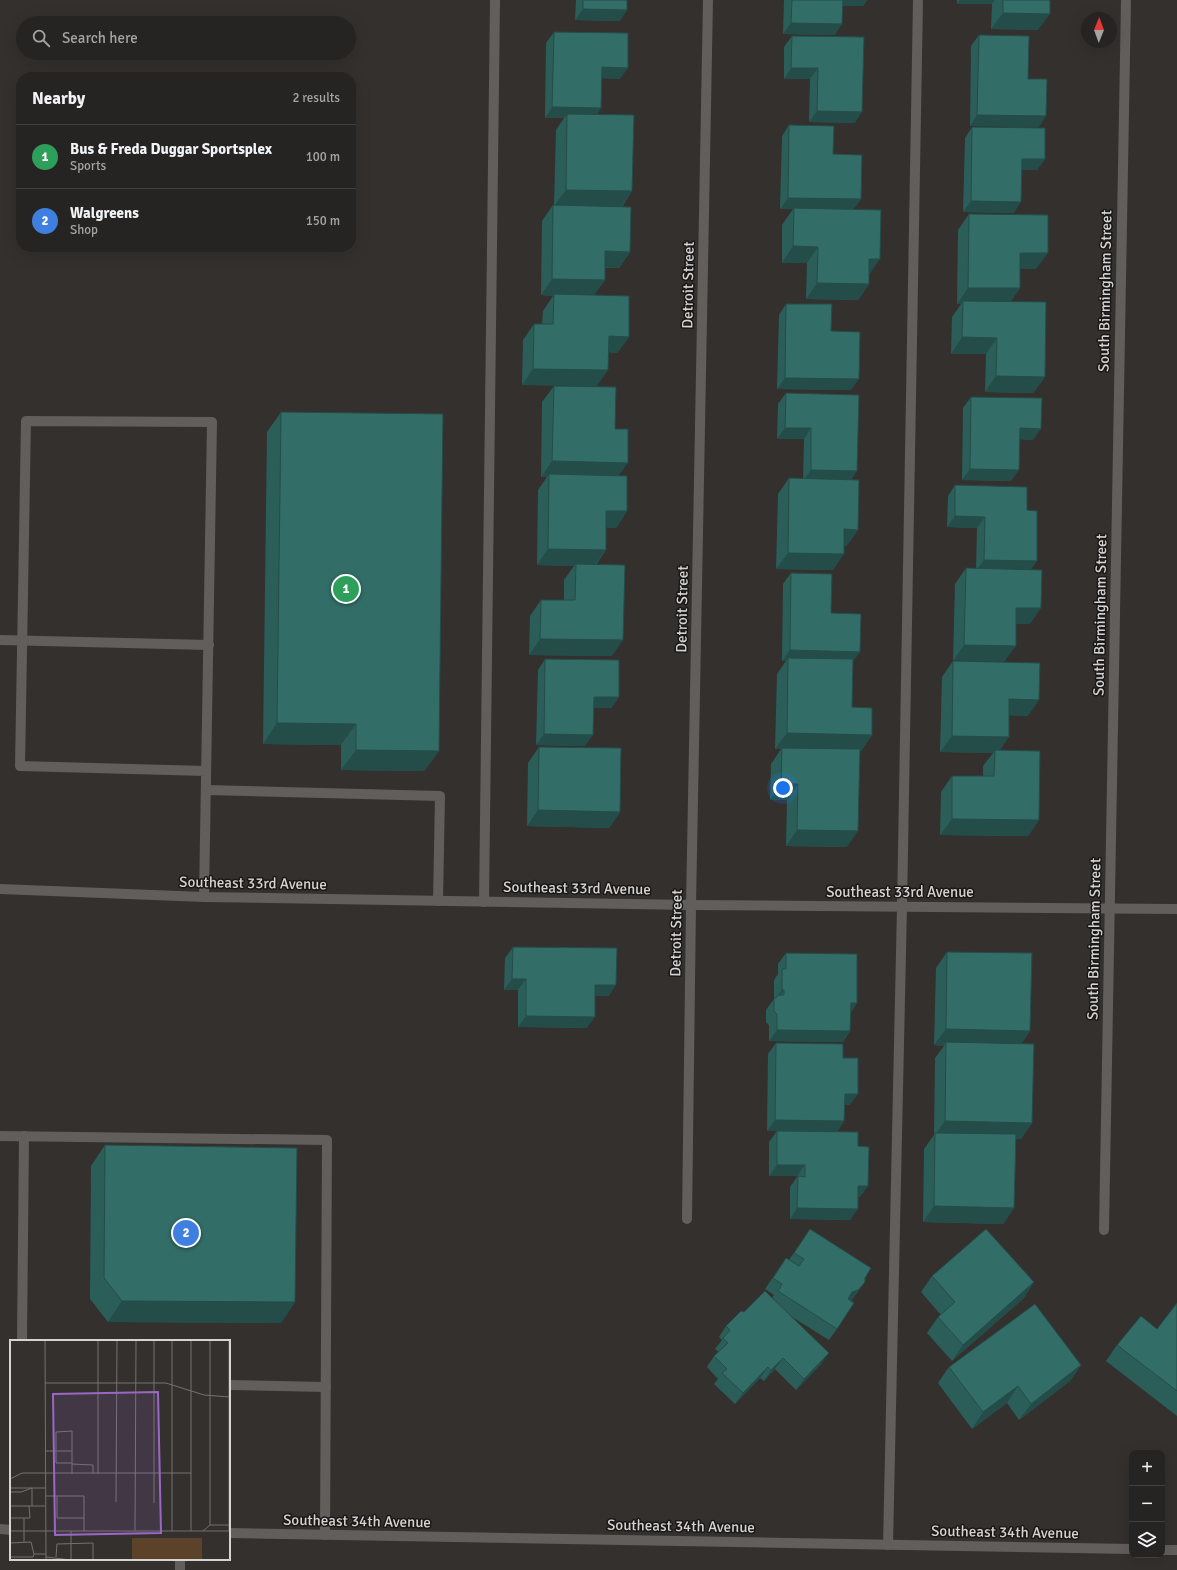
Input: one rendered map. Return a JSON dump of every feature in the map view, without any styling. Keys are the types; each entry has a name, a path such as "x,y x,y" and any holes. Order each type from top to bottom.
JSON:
{"street":[{"path":"484,902 496,0"},
{"name":"Detroit Street","path":"687,1219 691,905 708,0"},
{"path":"888,1545 902,907 918,0"},
{"name":"South Birmingham Street","path":"1104,1230 1126,0"},
{"path":"204,897 212,422 26,420 20,766 206,771"},
{"path":"0,640 209,645"},
{"path":"206,790 440,796 438,901"},
{"name":"Southeast 33rd Avenue","path":"0,889 204,897 484,902 1177,909"},
{"path":"0,1136 327,1140 325,1535"},
{"path":"22,1340 24,1136"},
{"path":"230,1385 326,1387"},
{"name":"Southeast 34th Avenue","path":"230,1534 1129,1549"},
{"path":"1165,1550 1177,1550"}],"building":[{"path":"583,0 627,0 627,10 583,9"},
{"path":"792,0 843,0 842,24 791,23"},
{"path":"1003,0 1050,0 1050,14 1003,13"},
{"path":"554,32 628,33 628,68 602,67 601,108 552,107"},
{"path":"979,35 1029,36 1028,79 1047,79 1046,116 977,115"},
{"path":"792,36 864,37 862,112 817,111 818,68 791,68"},
{"path":"567,114 634,115 632,191 566,190"},
{"path":"789,125 834,126 833,154 862,155 861,199 788,198"},
{"path":"972,127 1045,128 1045,159 1022,159 1021,202 971,201"},
{"path":"553,205 631,207 630,252 605,251 605,280 552,279"},
{"path":"794,208 881,210 880,259 869,259 869,284 817,283 818,247 793,246"},
{"path":"969,214 1048,215 1048,253 1020,253 1020,288 968,288"},
{"path":"554,294 629,296 629,337 609,336 608,370 533,369 534,324 553,324"},
{"path":"963,301 1046,302 1045,377 996,376 997,338 962,337"},
{"path":"786,304 832,304 831,331 860,332 859,379 785,378"},
{"path":"554,386 616,387 615,429 628,429 628,463 552,461"},
{"path":"786,393 859,395 857,471 811,470 811,428 785,428"},
{"path":"971,397 1042,398 1041,429 1020,428 1019,470 970,469"},
{"path":"281,412 443,414 439,751 356,750 356,724 277,723"},
{"path":"549,474 627,476 627,511 606,511 606,550 548,549"},
{"path":"789,478 859,480 858,530 844,529 844,554 788,553"},
{"path":"955,485 1027,487 1027,510 1037,511 1037,561 984,560 985,517 955,516"},
{"path":"576,564 625,565 623,640 540,639 541,600 575,600"},
{"path":"966,568 1042,570 1041,608 1016,608 1016,646 964,645"},
{"path":"791,573 832,574 831,613 861,614 860,652 790,650"},
{"path":"788,658 853,659 852,707 872,708 872,735 787,733"},
{"path":"545,659 619,660 619,697 594,697 593,735 544,734"},
{"path":"953,661 1040,663 1039,700 1009,699 1009,737 952,736"},
{"path":"539,747 621,748 620,812 538,810"},
{"path":"782,748 860,749 858,831 797,830 798,784 781,784"},
{"path":"995,750 1040,751 1039,820 952,819 952,776 994,776"},
{"path":"513,947 617,948 616,985 595,985 595,1017 526,1016 526,979 512,979"},
{"path":"947,952 1032,953 1030,1031 946,1029"},
{"path":"786,953 857,954 857,1003 851,1003 850,1031 777,1030 777,1014 774,1011 774,999 779,995 784,995 784,990 782,990 782,969 786,969"},
{"path":"946,1042 1034,1044 1032,1123 945,1121"},
{"path":"776,1043 843,1044 843,1058 858,1058 858,1094 845,1094 844,1121 775,1120"},
{"path":"777,1131 858,1132 858,1146 869,1147 868,1186 858,1186 858,1209 797,1208 798,1176 805,1177 805,1165 777,1165"},
{"path":"935,1133 1016,1134 1014,1208 934,1206"},
{"path":"105,1145 297,1148 295,1302 122,1301 104,1278"},
{"path":"810,1229 871,1268 865,1278 865,1282 858,1290 852,1292 848,1299 854,1303 837,1329 778,1291 782,1284 773,1278 786,1258 799,1266 804,1259 794,1253"},
{"path":"986,1229 1034,1282 963,1345 938,1317 955,1302 932,1276"},
{"path":"765,1291 829,1353 804,1379 783,1358 771,1370 768,1367 743,1393 722,1373 727,1369 714,1356 728,1343 723,1338 730,1330 726,1326 741,1311 744,1312"},
{"path":"1177,1303 1177,1391 1117,1345 1141,1316 1157,1329"},
{"path":"1035,1304 1081,1365 1031,1404 1018,1386 983,1412 949,1367"}],"place":[{"name":"Bus & Freda Duggar Sportsplex","path":"346,589"},
{"name":"Walgreens","path":"186,1233"}]}
